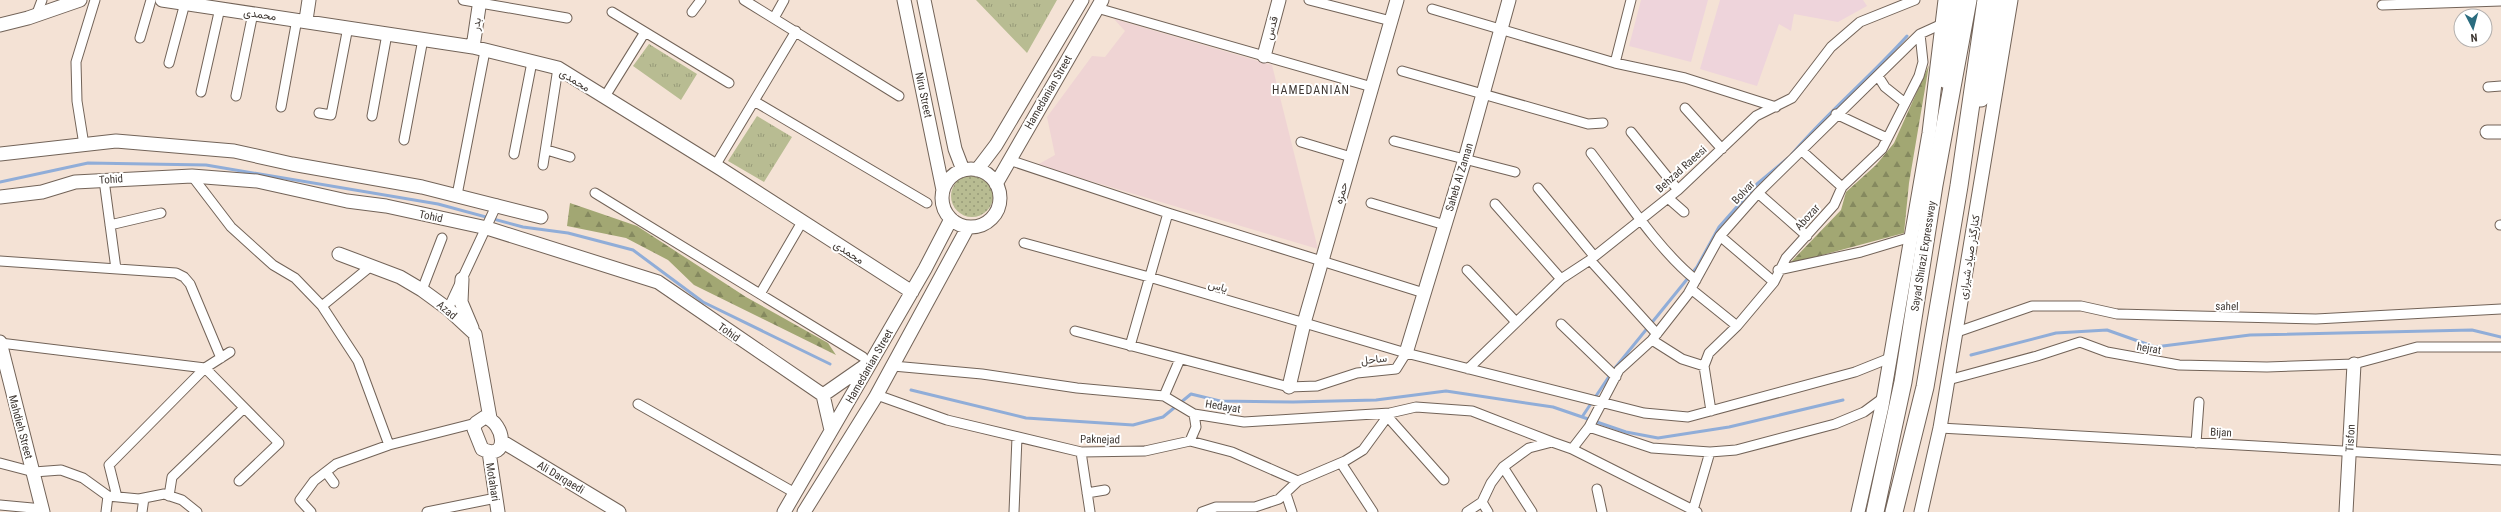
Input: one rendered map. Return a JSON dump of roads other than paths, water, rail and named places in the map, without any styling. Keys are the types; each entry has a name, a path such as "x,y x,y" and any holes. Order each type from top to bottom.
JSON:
{"highway":[{"path":"1934,185 1946,50 1955,0"},
{"name":"Sayad Shirazi Expressway","path":"1875,512 1903,382 1934,185 1968,0"},
{"name":"Sayad Shirazi Expressway","path":"1894,512 1925,387 1959,186 1986,0"},
{"path":"1959,186 1989,70 2000,0"}],"street":[{"path":"36,16 42,0"},
{"path":"0,25 36,16 80,0"},
{"path":"84,145 77,101 76,62 95,0"},
{"path":"140,38 151,0"},
{"name":"محمدی","path":"162,0 423,39 479,49 558,68 912,292"},
{"path":"281,106 301,20 309,0"},
{"path":"463,0 480,1 567,18"},
{"path":"692,12 701,0"},
{"path":"744,0 899,96"},
{"path":"774,18 784,0"},
{"name":"Niru Street","path":"904,0 943,190"},
{"name":"Niru Street","path":"924,0 955,149 964,170"},
{"name":"Hamedanian Street","path":"977,170 996,145 1082,0"},
{"name":"قدس","path":"1264,56 1279,0"},
{"path":"1309,0 1391,21"},
{"name":"حمزه","path":"1288,387 1304,323 1397,0"},
{"name":"Saheb Al Zaman","path":"1406,353 1465,159 1509,0"},
{"path":"1615,63 1632,0"},
{"name":"Behzad Raeesi","path":"1468,369 1561,279 1592,258 1678,190 1756,116 1792,98 1831,47 1860,22 1915,0"},
{"path":"1858,512 1883,398 1929,133 1945,0"},
{"name":"کنارگذر صیاد شیرازی","path":"1921,512 1940,428 1957,332 2011,0"},
{"name":"بدر","path":"479,49 480,1"},
{"path":"2382,5 2501,1"},
{"path":"169,63 185,3"},
{"path":"1099,4 1264,56 1372,87"},
{"name":"Hamedanian Street","path":"996,184 1099,4"},
{"path":"202,92 220,8"},
{"path":"1432,9 1615,63 1685,78 1776,107"},
{"path":"612,12 729,83"},
{"path":"236,96 253,13"},
{"name":"Bolvar","path":"1572,448 1589,426 1619,370 1654,337 1691,289 1720,236 1758,193 1802,151 1836,114 1878,76 1920,34 1942,24"},
{"path":"319,113 332,115 348,27"},
{"path":"715,166 796,31"},
{"path":"604,98 645,32"},
{"path":"372,116 387,34"},
{"name":"Abozar","path":"1704,366 1709,353 1737,326 1774,282 1778,270 1786,258 1834,204 1842,187 1882,149 1919,76 1923,62 1920,34"},
{"path":"404,140 423,39"},
{"path":"457,195 479,49"},
{"path":"514,154 532,62"},
{"path":"543,165 547,150 558,68"},
{"path":"1402,71 1483,96 1588,124 1603,123"},
{"path":"1878,76 1885,88 1904,103"},
{"path":"2488,87 2501,86"},
{"path":"754,101 926,202"},
{"path":"1685,108 1722,149"},
{"path":"1836,114 1887,138"},
{"path":"1631,132 1678,190"},
{"path":"2487,132 2501,132"},
{"path":"1394,141 1515,172"},
{"path":"0,154 116,142 234,151 292,164 457,195 492,216 541,217"},
{"path":"1301,142 1351,157"},
{"path":"936,152 955,149"},
{"path":"547,150 570,157"},
{"path":"1802,151 1842,187"},
{"path":"1591,153 1641,219 1684,271 1696,280"},
{"path":"1009,160 1168,213 1424,293"},
{"path":"964,170 977,170 992,178 996,184 999,201 995,214 985,223 968,227 951,219 943,206 943,190 947,181 954,174 964,170"},
{"path":"192,176 231,227 273,265 295,278 322,306 358,361 389,445"},
{"name":"Tohid","path":"0,197 42,192 75,182 192,176 257,181 347,201 492,216 658,282 823,395"},
{"path":"104,180 116,269"},
{"path":"1538,188 1644,322 1654,337 1682,359 1704,366 1711,411"},
{"path":"595,193 867,359 823,395 831,430"},
{"path":"1758,193 1807,236"},
{"path":"1668,198 1684,212"},
{"path":"1371,203 1445,225"},
{"path":"1495,204 1561,279"},
{"path":"110,225 162,213"},
{"path":"1130,346 1168,213"},
{"path":"448,309 492,216"},
{"name":"Hamedanian Street","path":"784,512 831,430 867,359 912,292 951,219"},
{"path":"760,294 802,222"},
{"name":"Hamedanian Street","path":"804,512 877,395 968,227"},
{"path":"1720,236 1774,282"},
{"path":"1778,270 1861,252 1911,237"},
{"path":"422,290 442,238"},
{"name":"یاس","path":"1024,244 1149,277 1406,353"},
{"name":"Azad","path":"339,254 400,277 422,290 448,309 475,334"},
{"path":"0,261 176,273 184,277 190,284 220,358"},
{"path":"322,306 371,266"},
{"path":"1467,270 1516,322"},
{"path":"462,279 461,302 475,334 490,418"},
{"path":"1691,289 1737,326"},
{"name":"sahel","path":"1957,332 2032,306 2081,306 2117,314 2316,319 2501,309"},
{"path":"1561,324 1616,377"},
{"name":"ساحل","path":"1075,331 1180,359 1230,370 1288,387 1317,386 1357,373 1396,369 1406,353"},
{"name":"hejrat","path":"1948,380 2037,356 2080,342 2107,352 2179,365 2267,367 2354,364 2417,347 2501,346"},
{"path":"0,343 205,368 279,443 239,481"},
{"name":"Mahdieh Street","path":"0,343 2,361 34,472 43,511"},
{"path":"106,512 113,496 109,465 205,368 230,352"},
{"path":"1406,353 1587,398 1600,404 1644,412 1688,417 1855,372 1890,358"},
{"path":"1165,397 1180,359"},
{"name":"Tisfon","path":"2346,512 2354,364"},
{"name":"Hedayat","path":"893,366 982,374 1076,388 1165,397 1191,412 1244,422 1389,414 1416,407 1472,410 1552,442 1572,448 1692,511"},
{"name":"Paknejad","path":"877,395 947,420 1081,452 1145,451 1190,441 1232,452 1298,481"},
{"path":"1589,426 1652,448 1710,452 1736,450 1835,424 1864,412 1883,398"},
{"path":"2196,443 2199,402"},
{"path":"638,404 795,493"},
{"path":"169,496 172,476 244,408"},
{"path":"1190,441 1196,427 1191,412"},
{"path":"1202,512 1216,507 1228,509 1255,507 1278,499 1286,494 1298,481 1341,463 1363,450 1389,414 1444,480"},
{"path":"480,418 490,418 496,423 503,442 496,452 489,452 482,449 474,429 480,418"},
{"path":"311,512 300,500 314,481 336,464 389,445 476,423"},
{"name":"Bijan","path":"1940,428 2501,460"},
{"path":"1014,512 1018,437"},
{"name":"Ali Darqaedi","path":"503,442 618,512"},
{"path":"1468,512 1482,502 1491,482 1504,468 1529,448 1552,442"},
{"name":"Motahari","path":"489,452 498,512"},
{"path":"1081,452 1090,512"},
{"path":"1692,511 1710,452"},
{"path":"0,463 34,472 61,470 83,478 113,496 144,498 164,494 182,500 197,512"},
{"path":"1341,463 1373,512"},
{"path":"1504,468 1532,512"},
{"path":"326,472 334,483"},
{"path":"1597,489 1602,512"},
{"path":"1087,493 1105,490"},
{"path":"1286,494 1292,512"},
{"path":"142,512 144,498"},
{"path":"427,512 496,498"},
{"path":"1482,502 1488,512"},
{"path":"0,505 43,511"}],"waterway":[{"path":"1792,154 1907,36"},
{"path":"1615,368 1697,267 1719,227 1757,184 1788,158"},
{"path":"0,182 88,163 206,165 438,204 523,227 568,233 633,250 703,302 830,364"},
{"path":"1971,355 2056,333 2107,330 2155,347 2250,335 2472,330 2501,337"},
{"path":"1582,417 1610,375"},
{"path":"911,390 1026,418 1133,425 1163,417 1191,394 1220,401 1293,402 1376,400 1446,391 1553,407 1626,432 1658,438 1729,427 1843,400"}],"district":[{"name":"HAMEDANIAN","path":"1311,90"}]}
